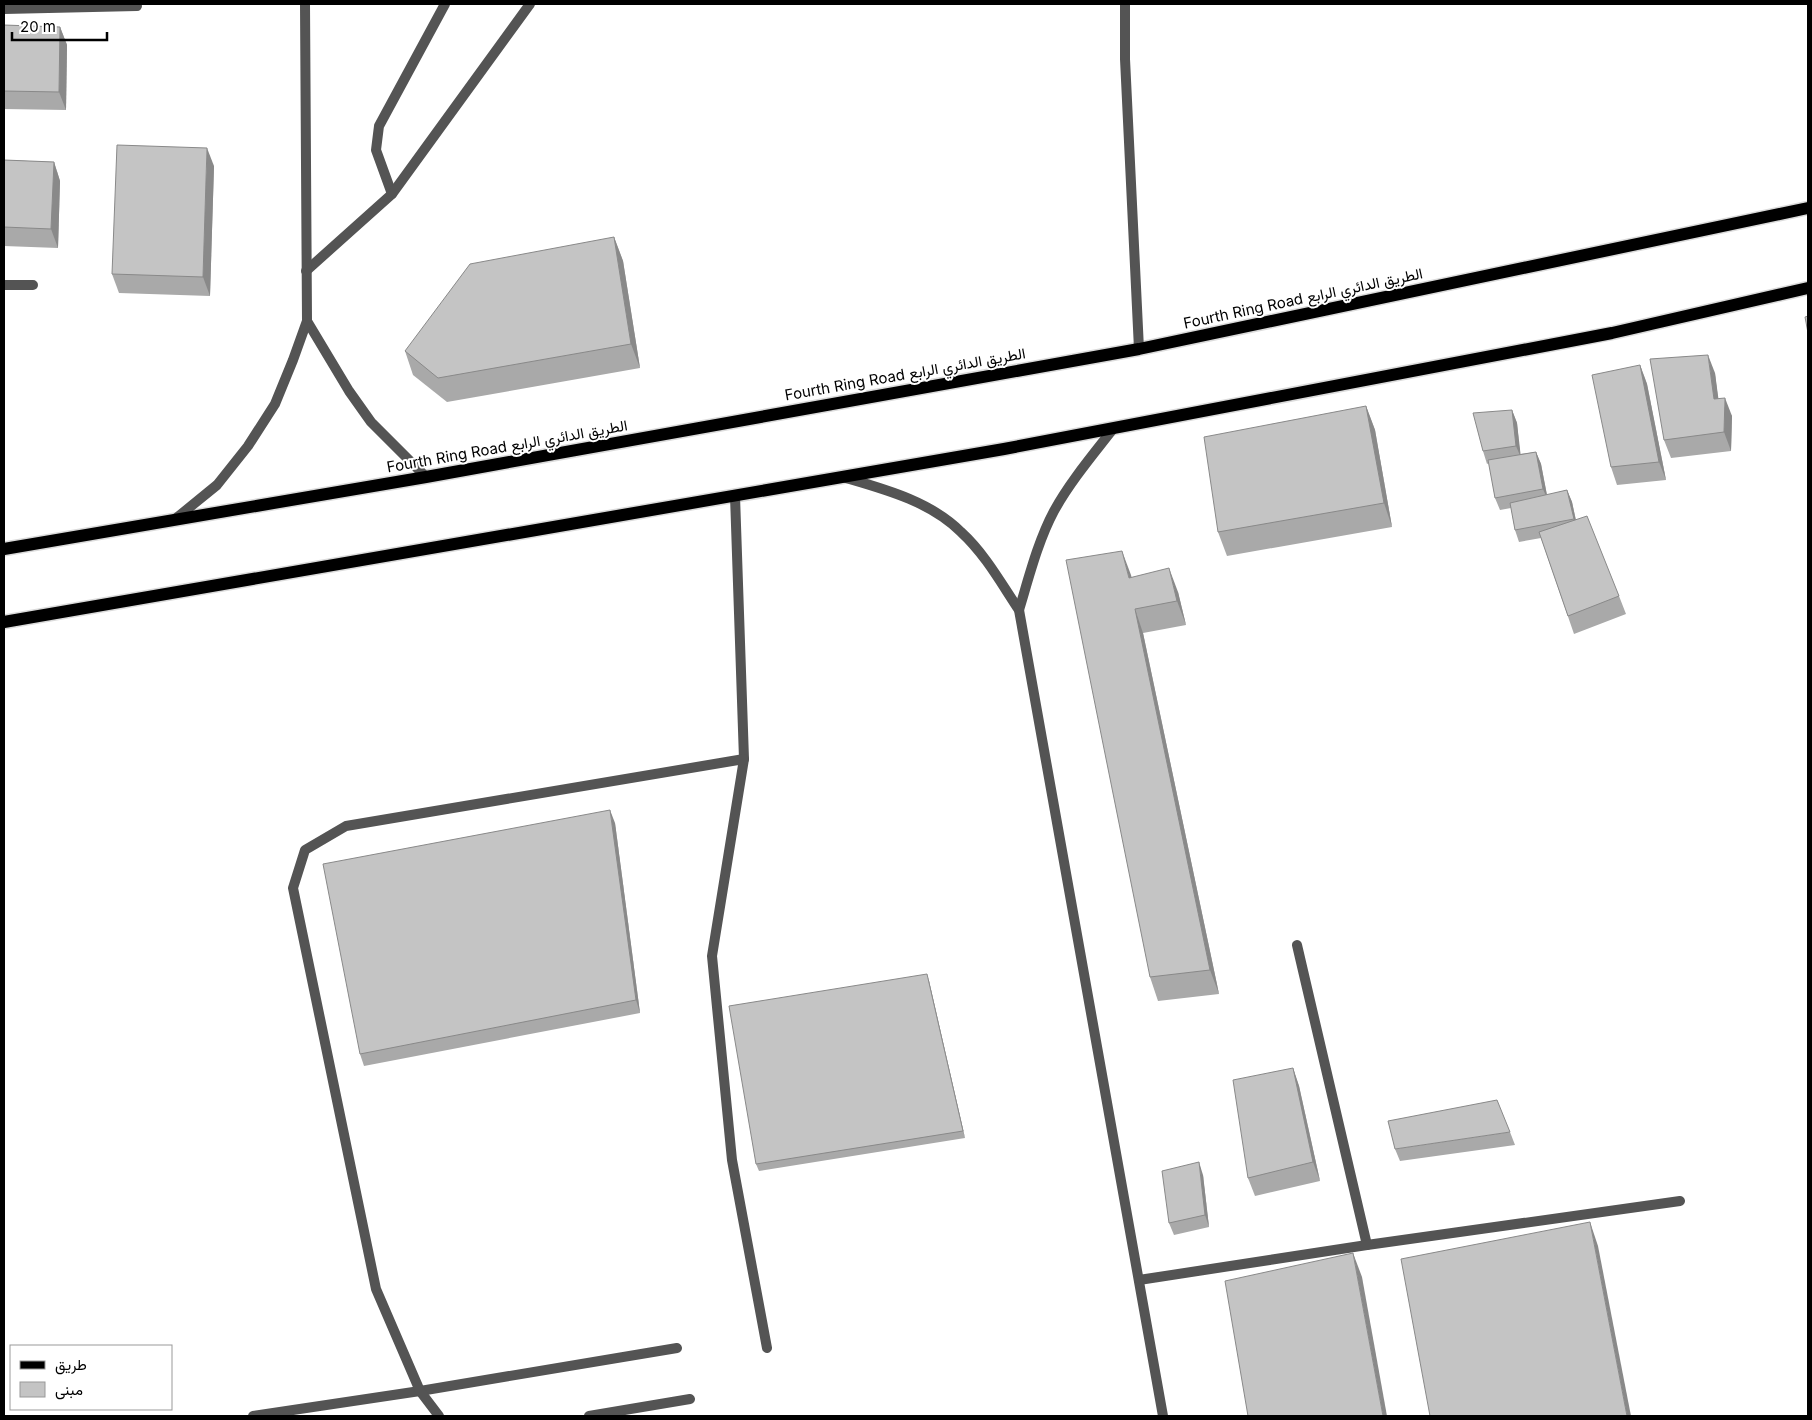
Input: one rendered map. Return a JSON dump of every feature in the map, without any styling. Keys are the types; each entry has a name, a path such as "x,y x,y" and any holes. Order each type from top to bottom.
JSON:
{"main road":[{"name":"Fourth Ring Road الطريق الدائري الرابع","path":"4,549 426,477 1139,349 1808,208"},
{"path":"4,622 1112,429 1602,335 1808,288"}],"street":[{"path":"174,520 217,484 248,446 275,404 307,321 305,4"},
{"path":"392,194 376,150 379,126 446,4"},
{"path":"306,271 392,194 530,4"},
{"path":"1125,4 1125,59 1139,349"},
{"path":"4,9 137,6"},
{"path":"4,285 33,285"},
{"path":"307,321 349,391 371,422 426,477"},
{"path":"1018,610 1041,542 1054,512 1076,477 1112,429"},
{"path":"842,477 891,491 934,512 960,530 988,564 1018,610 1163,1416"},
{"path":"735,496 744,759 712,956 732,1160 767,1348"},
{"path":"439,1416 420,1391 376,1289 293,888 304,850 346,826 744,759"},
{"path":"1298,945 1368,1245"},
{"path":"1139,1280 1368,1245 1680,1201"},
{"path":"253,1416 420,1391 677,1348"},
{"path":"589,1416 690,1399"}],"building":[{"path":"4,25 60,27 59,92 4,91"},
{"path":"117,145 207,148 203,277 112,274"},
{"path":"4,160 54,162 51,229 4,227"},
{"path":"614,237 631,344 438,378 405,351 470,264"},
{"path":"1808,316 1808,333 1805,317"},
{"path":"1708,355 1714,399 1725,398 1724,432 1664,440 1650,359"},
{"path":"1640,365 1659,462 1611,467 1592,375"},
{"path":"1366,406 1384,503 1218,532 1204,437"},
{"path":"1512,410 1516,446 1483,451 1473,413"},
{"path":"1536,452 1543,489 1495,498 1488,460"},
{"path":"1567,490 1574,519 1515,530 1510,503"},
{"path":"1587,516 1619,596 1568,616 1539,532"},
{"path":"1122,551 1129,578 1169,568 1177,601 1135,609 1210,970 1150,977 1066,560"},
{"path":"610,810 636,1000 360,1054 323,864"},
{"path":"927,974 963,1131 756,1164 729,1006"},
{"path":"1293,1068 1313,1162 1248,1178 1233,1080"},
{"path":"1497,1100 1510,1132 1395,1149 1388,1121"},
{"path":"1199,1162 1205,1215 1169,1223 1162,1171"},
{"path":"1590,1222 1627,1416 1430,1416 1401,1259"},
{"path":"1353,1253 1383,1416 1248,1416 1225,1281"}]}
